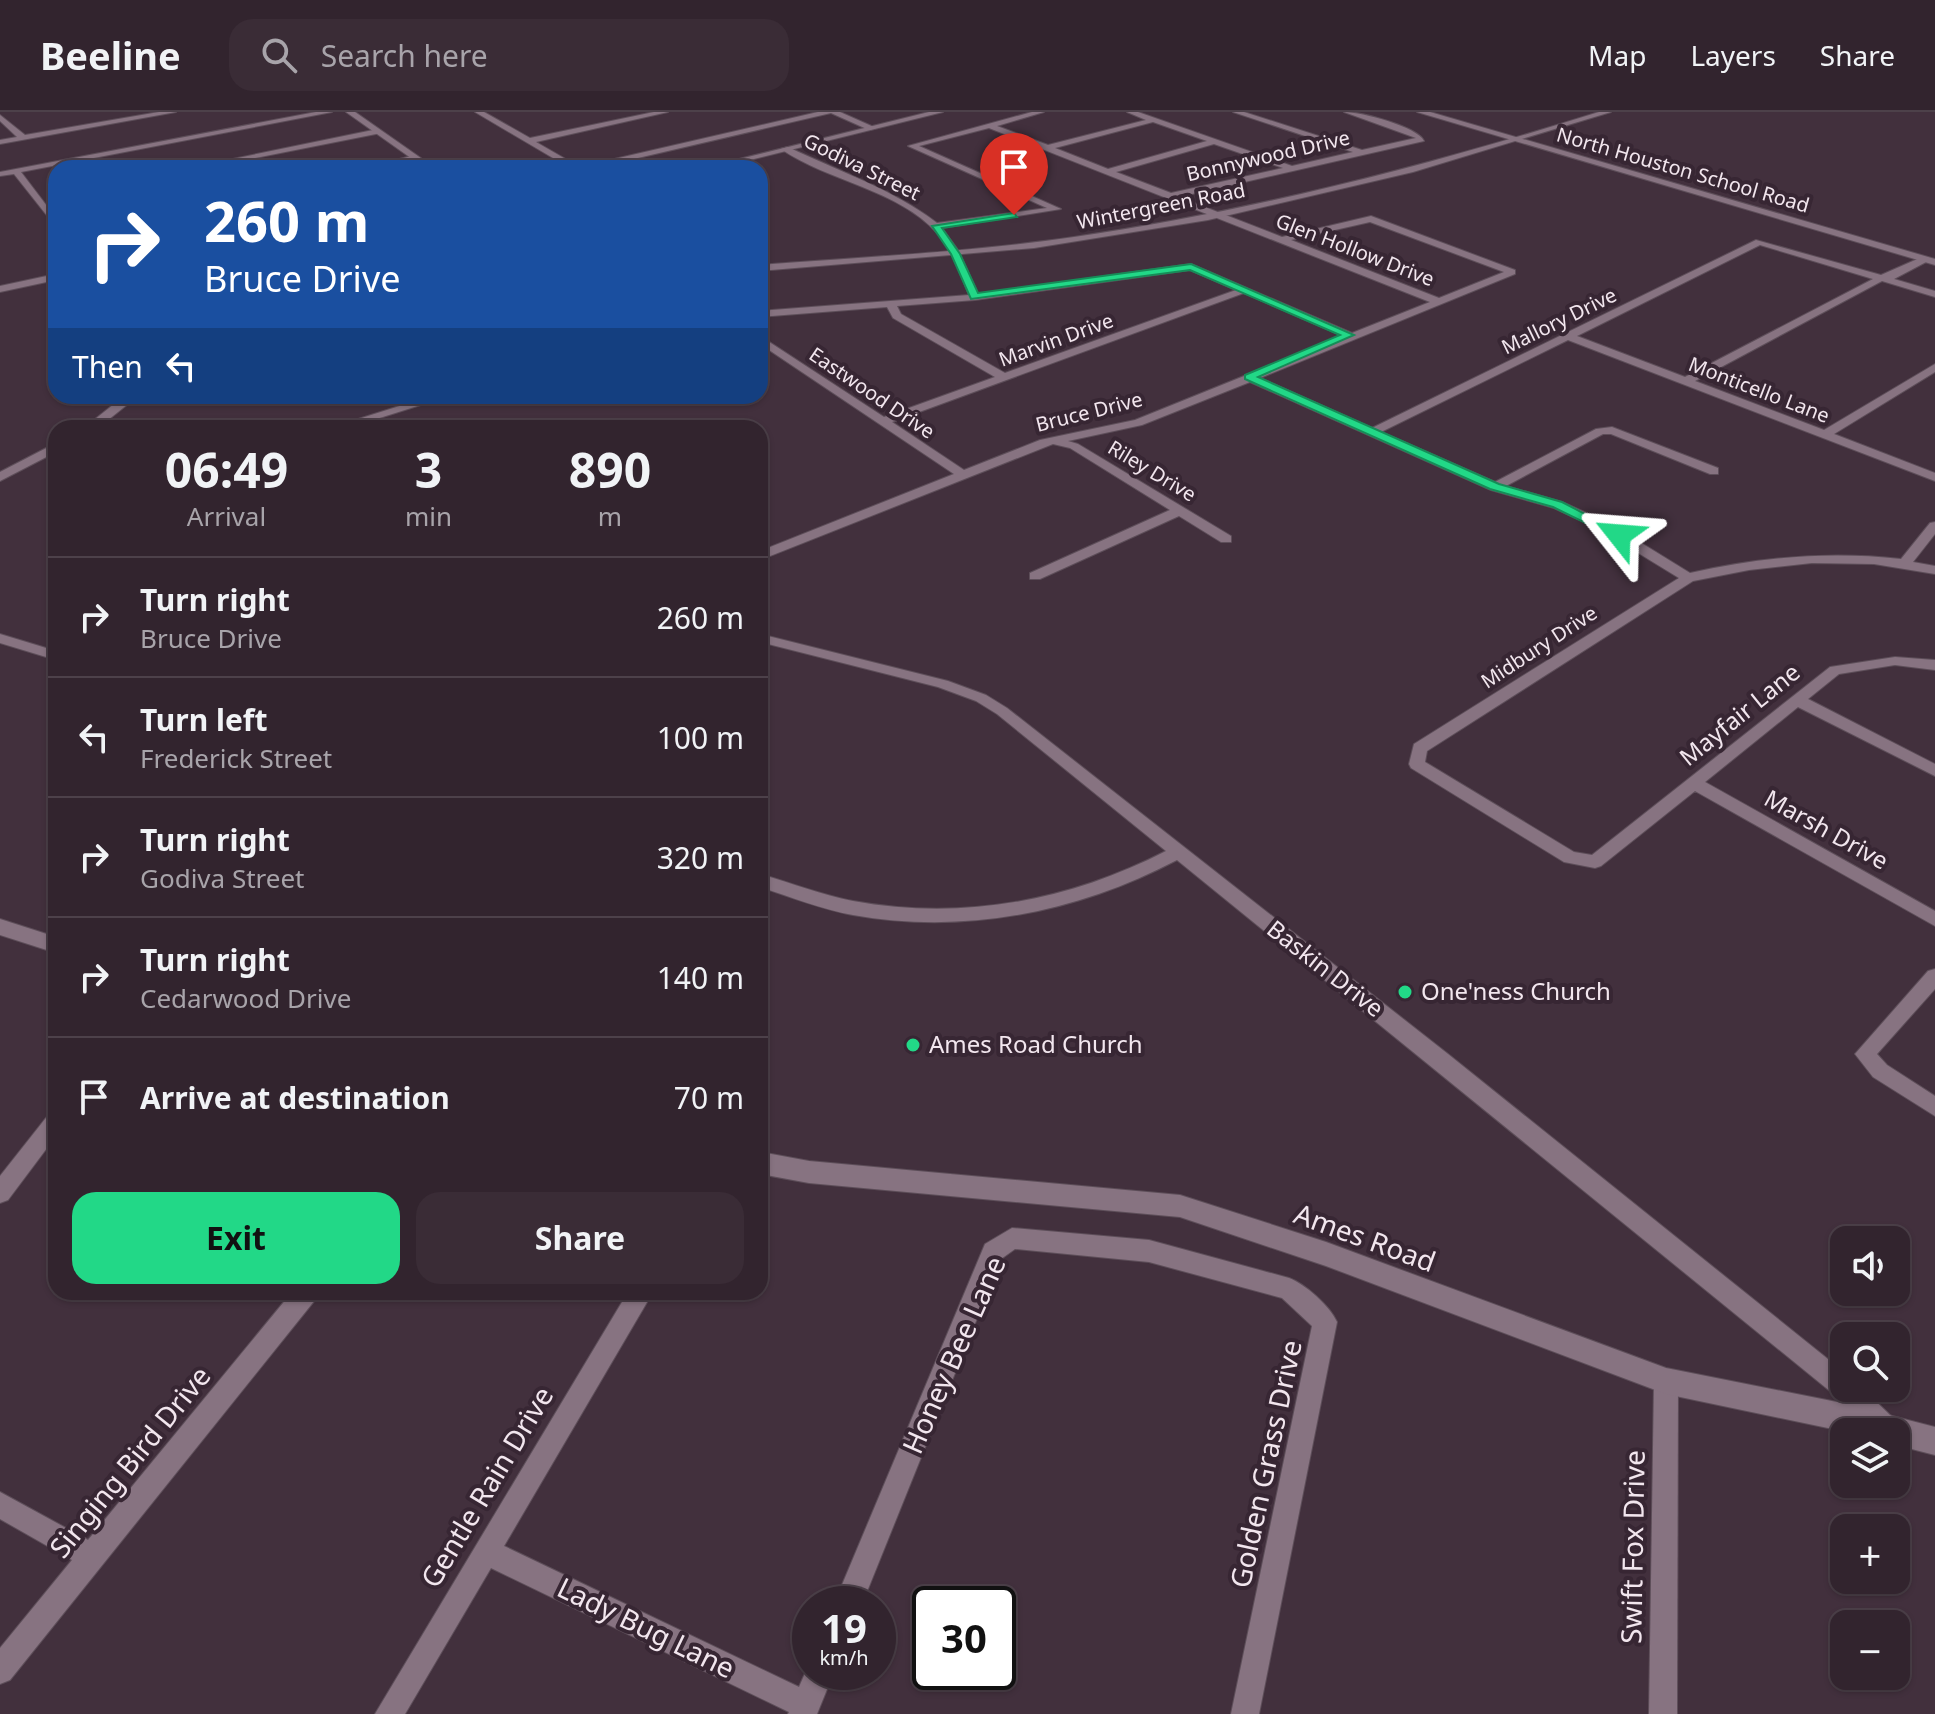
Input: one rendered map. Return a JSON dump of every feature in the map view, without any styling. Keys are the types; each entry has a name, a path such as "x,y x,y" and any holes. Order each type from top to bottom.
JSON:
{"street":[{"path":"113,112 122,121"},
{"path":"0,142 172,112"},
{"path":"74,160 328,112"},
{"path":"350,112 420,160"},
{"path":"482,114 503,112"},
{"path":"528,141 664,112"},
{"path":"619,160 831,112 872,128"},
{"path":"740,160 939,112"},
{"path":"936,226 1057,209 912,146 1040,112"},
{"path":"1131,112 1294,169"},
{"path":"1237,112 1363,153"},
{"name":"Bonnywood Drive","path":"1170,196 1421,139 1415,133 1348,112"},
{"name":"North Houston School Road","path":"1421,112 1928,256"},
{"name":"North Houston School Road","path":"1442,112 1928,256"},
{"path":"1513,139 1529,138 1607,112"},
{"path":"482,114 562,160"},
{"path":"0,117 23,138"},
{"path":"1046,148 1153,120"},
{"name":"Glen Hollow Drive","path":"989,125 1440,302"},
{"path":"233,160 378,131"},
{"name":"Wintergreen Road","path":"768,267 955,254 1071,241 1215,214 1383,177 1513,139"},
{"path":"1107,172 1215,141"},
{"name":"Godiva Street","path":"785,149 906,207 936,226 955,254 975,297"},
{"path":"402,160 416,157"},
{"path":"0,174 48,165"},
{"path":"16,171 42,198 48,209"},
{"name":"Bruce Drive","path":"768,553 1034,446 1080,432 1138,423 1349,335 1512,272 1371,219 1281,240"},
{"name":"Mallory Drive","path":"1374,431 1571,337 1759,242 1881,278"},
{"path":"1686,381 1928,256"},
{"path":"768,313 975,297 1191,267 1349,335"},
{"path":"1881,278 1935,294"},
{"path":"0,289 48,279"},
{"name":"Marvin Drive","path":"881,422 1244,290"},
{"path":"890,303 897,316 1005,378"},
{"name":"Monticello Lane","path":"1571,337 1935,477"},
{"name":"Eastwood Drive","path":"768,344 964,475"},
{"path":"1825,435 1935,367"},
{"path":"1249,377 1495,487 1558,505 1604,526 1688,578"},
{"path":"100,420 122,404"},
{"path":"363,420 416,404"},
{"path":"1495,487 1600,431 1612,430 1714,471"},
{"name":"Riley Drive","path":"1056,441 1074,446 1226,539"},
{"path":"0,477 48,453"},
{"path":"1035,576 1179,511"},
{"path":"1906,562 1935,526"},
{"name":"Midbury Drive","path":"1595,862 1570,858 1417,764 1420,748 1688,578 1736,566 1804,560 1906,562 1935,570"},
{"path":"0,638 48,653"},
{"name":"Baskin Drive","path":"768,640 943,684 981,698 1441,1060 1830,1377"},
{"name":"Mayfair Lane","path":"1595,862 1835,670 1895,661 1935,665"},
{"path":"1797,700 1935,771"},
{"name":"Marsh Drive","path":"1694,783 1935,919"},
{"path":"768,882 853,908 893,913 964,913 1040,904 1097,889 1152,867 1176,853"},
{"path":"0,927 48,942"},
{"path":"1935,976 1865,1054 1880,1071 1935,1107"},
{"path":"0,1193 48,1130"},
{"name":"Ames Road","path":"768,1164 809,1172 1180,1206 1326,1254 1666,1381 1841,1418"},
{"name":"Honey Bee Lane","path":"855,1586 993,1252 1012,1238 1149,1251"},
{"name":"Golden Grass Drive","path":"1149,1251 1289,1289 1325,1322 1245,1714"},
{"name":"Singing Bird Drive","path":"0,1670 301,1300"},
{"name":"Gentle Rain Drive","path":"389,1714 636,1300"},
{"name":"Swift Fox Drive","path":"1663,1714 1666,1381"},
{"name":"Baskin Drive","path":"1858,1402 1874,1418"},
{"name":"Ames Road","path":"1910,1434 1935,1441"},
{"path":"0,1505 92,1557"},
{"name":"Lady Bug Lane","path":"486,1551 804,1710"},
{"path":"804,1710 812,1690"}],"place":[{"name":"One'ness Church","path":"1405,992"},
{"name":"Ames Road Church","path":"913,1045"}],"route":[{"path":"1014,215 936,226 955,254 975,297 1191,267 1349,335 1249,377 1302,398 1495,487 1558,505 1619,535"}]}
